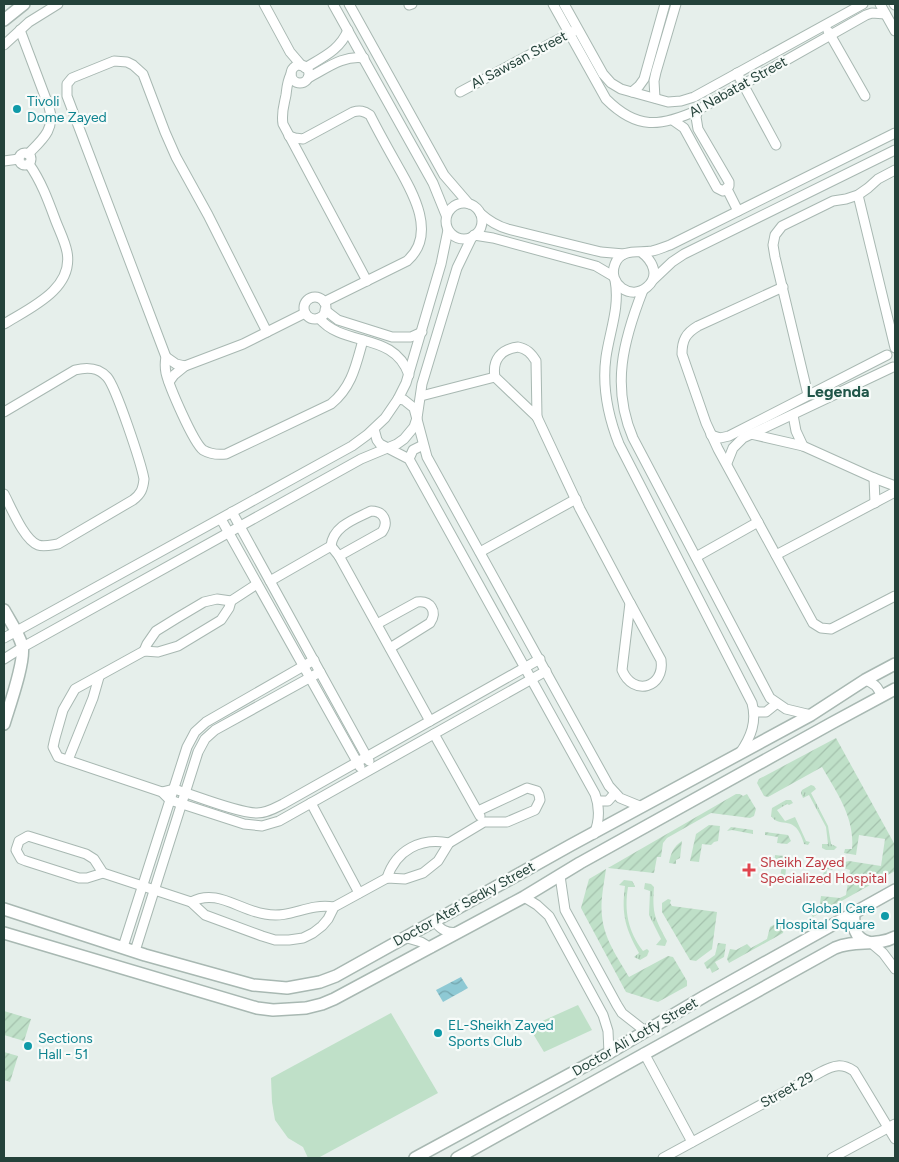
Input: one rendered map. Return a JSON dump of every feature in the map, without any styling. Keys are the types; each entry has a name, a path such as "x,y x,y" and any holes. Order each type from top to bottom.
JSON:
{"street":[{"path":"4,20 24,4"},
{"path":"4,45 39,15 58,4"},
{"path":"264,4 290,52 308,73 304,81"},
{"path":"4,638 352,446 374,429 390,412 398,399 409,375 441,264 448,230 446,215 433,183 333,4"},
{"path":"349,4 444,175 469,204"},
{"name":"Al Nabatat Street","path":"553,4 611,83 621,89 668,102 682,101 694,97 863,4"},
{"name":"Al Nabatat Street","path":"564,4 574,31 606,99 617,110 630,117 644,122 659,123 674,121 698,110 872,13 886,14"},
{"path":"632,92 644,79 665,4"},
{"path":"656,98 654,89 656,72 676,4"},
{"path":"880,4 895,31"},
{"path":"825,25 865,96"},
{"path":"19,159 22,154 28,154 46,135 52,119 20,30"},
{"path":"348,30 344,39 334,50 304,67 295,67 287,82 282,106 282,118 289,136 367,281"},
{"name":"Al Sawsan Street","path":"460,92 574,31"},
{"path":"290,52 291,74 295,82 304,81"},
{"path":"286,94 304,81 340,61 364,58"},
{"path":"267,332 208,214 176,157 164,132 143,74 133,65 120,60 72,78 67,84 66,92 166,357 166,372 169,382 197,444 210,453 226,454 324,408 337,399 351,380 363,340"},
{"path":"737,73 776,145"},
{"path":"698,110 696,117 698,129 729,182 727,190 738,211"},
{"path":"289,136 303,139 353,112 366,112 370,115 412,191 422,229 416,252 407,261 367,281 325,306 319,318"},
{"path":"674,121 684,128 717,188 720,191 727,190"},
{"path":"446,215 455,205 469,204 474,206 488,221 508,230 602,252 624,254 655,250 670,245 895,133"},
{"path":"299,154 303,139"},
{"path":"448,230 459,238 473,236 493,238 596,266 614,278 622,289 632,292 642,290 661,271 684,254 895,150"},
{"path":"4,324 55,290 63,278 67,264 67,250 40,181 29,164 31,159 28,154"},
{"path":"4,160 19,159"},
{"path":"19,159 22,164 26,166 29,164"},
{"path":"808,395 773,245 775,235 782,226 833,200 846,199 858,195 878,179 895,170"},
{"path":"727,463 733,448 744,434 808,395 887,355 895,348 858,195"},
{"path":"4,659 22,647 361,459 398,444 409,434 417,418 422,384 457,268 473,236 481,225 480,213"},
{"path":"641,252 653,265 654,276 652,282"},
{"path":"624,254 614,265 617,306 605,369 608,407 619,444 752,703 755,721 752,732 740,753"},
{"path":"782,287 690,330 685,337 682,345 682,354 711,434 813,623 821,628 831,629 895,596"},
{"path":"642,290 630,323 621,366 621,388 626,424 770,698 776,704 786,709 811,715"},
{"path":"409,375 400,357 389,349 332,329 319,318 311,318 305,313 304,304 310,298 318,297 338,320 380,333 405,338 422,332"},
{"path":"169,382 185,366 237,346 305,313"},
{"path":"376,343 380,333"},
{"path":"537,418 536,361 526,349 518,347 503,351 495,364 496,377 537,418 576,499 661,660 660,676 655,682 647,686 631,683 625,678 622,670 630,603"},
{"path":"711,434 715,437 725,438 744,434 793,414 894,368 888,362 887,355"},
{"path":"166,357 176,364 185,366"},
{"path":"4,412 75,370 93,368 100,372 112,385 144,479 140,494 133,500 58,544 47,546 38,545 26,535 4,495"},
{"path":"421,396 496,377"},
{"path":"398,399 410,404 414,408 427,457 615,793 627,802 642,807"},
{"path":"793,414 796,431 803,446"},
{"path":"374,429 377,440 385,447 409,459 598,801 599,817 594,834"},
{"path":"744,434 803,446 895,486"},
{"path":"409,459 413,450 423,445"},
{"path":"874,478 875,503"},
{"path":"776,555 895,492"},
{"path":"480,552 576,499"},
{"path":"270,581 331,546 335,533 339,528 371,511 381,513 386,523 382,532 339,556"},
{"path":"232,512 373,768"},
{"path":"221,519 363,773"},
{"path":"696,557 758,522"},
{"path":"331,546 339,556 430,721"},
{"path":"257,584 231,601 226,614 216,624 172,649 158,652 144,651 75,689 63,710 53,747 58,757 162,792 170,800 244,824 262,826 279,821 546,671"},
{"path":"144,651 156,631 198,606 210,600 231,601"},
{"path":"377,624 416,602 422,601 432,607 434,612 430,623 390,648"},
{"path":"4,610 22,647 18,677 4,724"},
{"path":"162,792 174,789 242,811 259,813 267,811 283,804 540,659"},
{"path":"122,947 191,738 200,726 212,717 314,660"},
{"name":"Doctor Atef Sedky Street","path":"4,909 135,951 253,985 287,988 320,982 336,976 434,920 811,715 865,680 895,664"},
{"path":"135,951 201,745 209,734 320,672"},
{"path":"68,760 93,698 99,677"},
{"path":"865,680 870,681 878,688 882,697"},
{"name":"Doctor Atef Sedky Street","path":"4,933 241,1005 274,1010 306,1008 322,1004 431,948 524,897 895,689"},
{"path":"754,710 766,712 774,708 776,704"},
{"path":"434,734 484,822"},
{"path":"191,902 199,897 208,896 256,912 277,916 287,915 315,906 334,907 387,878 405,879 423,873 438,860 449,843 484,822 500,823 513,821 535,810 540,800 539,795 537,791 527,788 478,811"},
{"path":"598,801 608,802 615,793"},
{"path":"311,803 359,893"},
{"path":"103,874 94,858 86,854 28,836 23,838 17,845 18,855 26,861 79,878 103,874 142,886 191,902 197,909 213,920 275,940 303,938 313,933 328,919 334,907"},
{"path":"387,878 395,860 411,848 430,841 449,843"},
{"path":"560,876 566,910 617,1005 622,1013 645,1031"},
{"name":"Doctor Ali Lotfy Street","path":"416,1158 609,1053 645,1031 894,893"},
{"path":"524,897 538,905 549,916 585,982 606,1021 609,1053"},
{"path":"854,914 854,930 858,936 870,942 883,953 895,969"},
{"path":"434,920 438,927 444,931 459,932"},
{"path":"404,937 422,942 431,948"},
{"name":"Doctor Ali Lotfy Street","path":"457,1158 835,948 846,943 880,942 895,937"},
{"path":"644,1053 692,1142"},
{"name":"Street 29","path":"663,1158 825,1070 838,1065 847,1066 854,1071 892,1126 895,1139"},
{"path":"526,1098 525,1109 529,1115 534,1116"},
{"path":"491,1117 502,1123 504,1133"},
{"path":"832,1158 892,1126"}],"green space":[{"path":"836,738 895,845 895,871 813,917 811,914 819,910 821,896 840,898 846,895 850,870 843,868 845,862 881,866 885,839 859,835 856,855 844,853 845,849 852,849 851,827 844,806 822,767 768,797 764,796 757,783 759,779"},
{"path":"811,785 816,789 811,793 828,826 831,844 837,847 834,850 822,848 822,844 828,844 826,827 809,795 803,798 801,793 802,790"},
{"path":"736,794 743,796 747,794 756,809 754,816 750,818 711,813 667,838 663,843 661,857 657,857 654,873 608,868"},
{"path":"786,800 791,800 793,803 777,810 785,821 795,817 806,841 810,842 808,845 804,844 796,828 788,823 779,822 771,816 772,808"},
{"path":"709,825 720,826 718,841 711,845 702,844 699,862 690,861 696,834"},
{"path":"731,827 753,830 753,834 732,830 727,831"},
{"path":"765,832 788,835 791,841 787,844 777,843 778,837 765,835"},
{"path":"682,841 680,858 676,860 676,864 669,863 673,850"},
{"path":"775,855 784,856 787,859 785,879 782,882 779,882 782,866 774,865"},
{"path":"823,859 829,859 833,863 833,870 827,869 826,878 832,879 828,885 819,884 820,877 823,877 824,869 818,868 819,862"},
{"path":"606,869 602,892 603,924 612,948 629,977 668,956 673,957 687,981 687,986 658,1002 626,992 581,908 589,879"},
{"path":"624,880 632,881 635,886 628,887 628,920 634,936 643,951 647,949 649,951 647,956 640,960 634,957 639,953 624,914 625,886 619,885"},
{"path":"645,883 651,884 654,887 654,910 667,941 665,946 656,945 661,939 649,915 650,891 644,889"},
{"path":"668,899 671,900 672,906 717,912 712,949 696,961 690,960 662,912 662,903"},
{"path":"781,923 784,928 783,933 729,963 727,959 730,949 736,950 747,944 751,948 767,939 770,927"},
{"path":"718,943 726,944 724,957 715,962 719,969 712,973 710,968 707,969 704,963 715,955"},
{"path":"578,1005 592,1030 544,1052 529,1027"},
{"path":"4,1011 31,1019 24,1041 4,1035"},
{"path":"391,1013 438,1093 318,1158 308,1158 303,1147 288,1138 275,1120 271,1078"},
{"path":"4,1052 18,1056 10,1082 4,1080"}],"water":[{"path":"461,977 468,988 443,1002 436,990"}],"place":[{"name":"Tivoli Dome Zayed","path":"17,109"},
{"name":"Sheikh Zayed Specialized Hospital","path":"749,870"},
{"name":"Global Care Hospital Square","path":"885,916"},
{"name":"EL-Sheikh Zayed Sports Club","path":"438,1033"},
{"name":"Sections Hall - 51","path":"28,1046"}],"district":[{"name":"Legenda","path":"838,391"}]}
